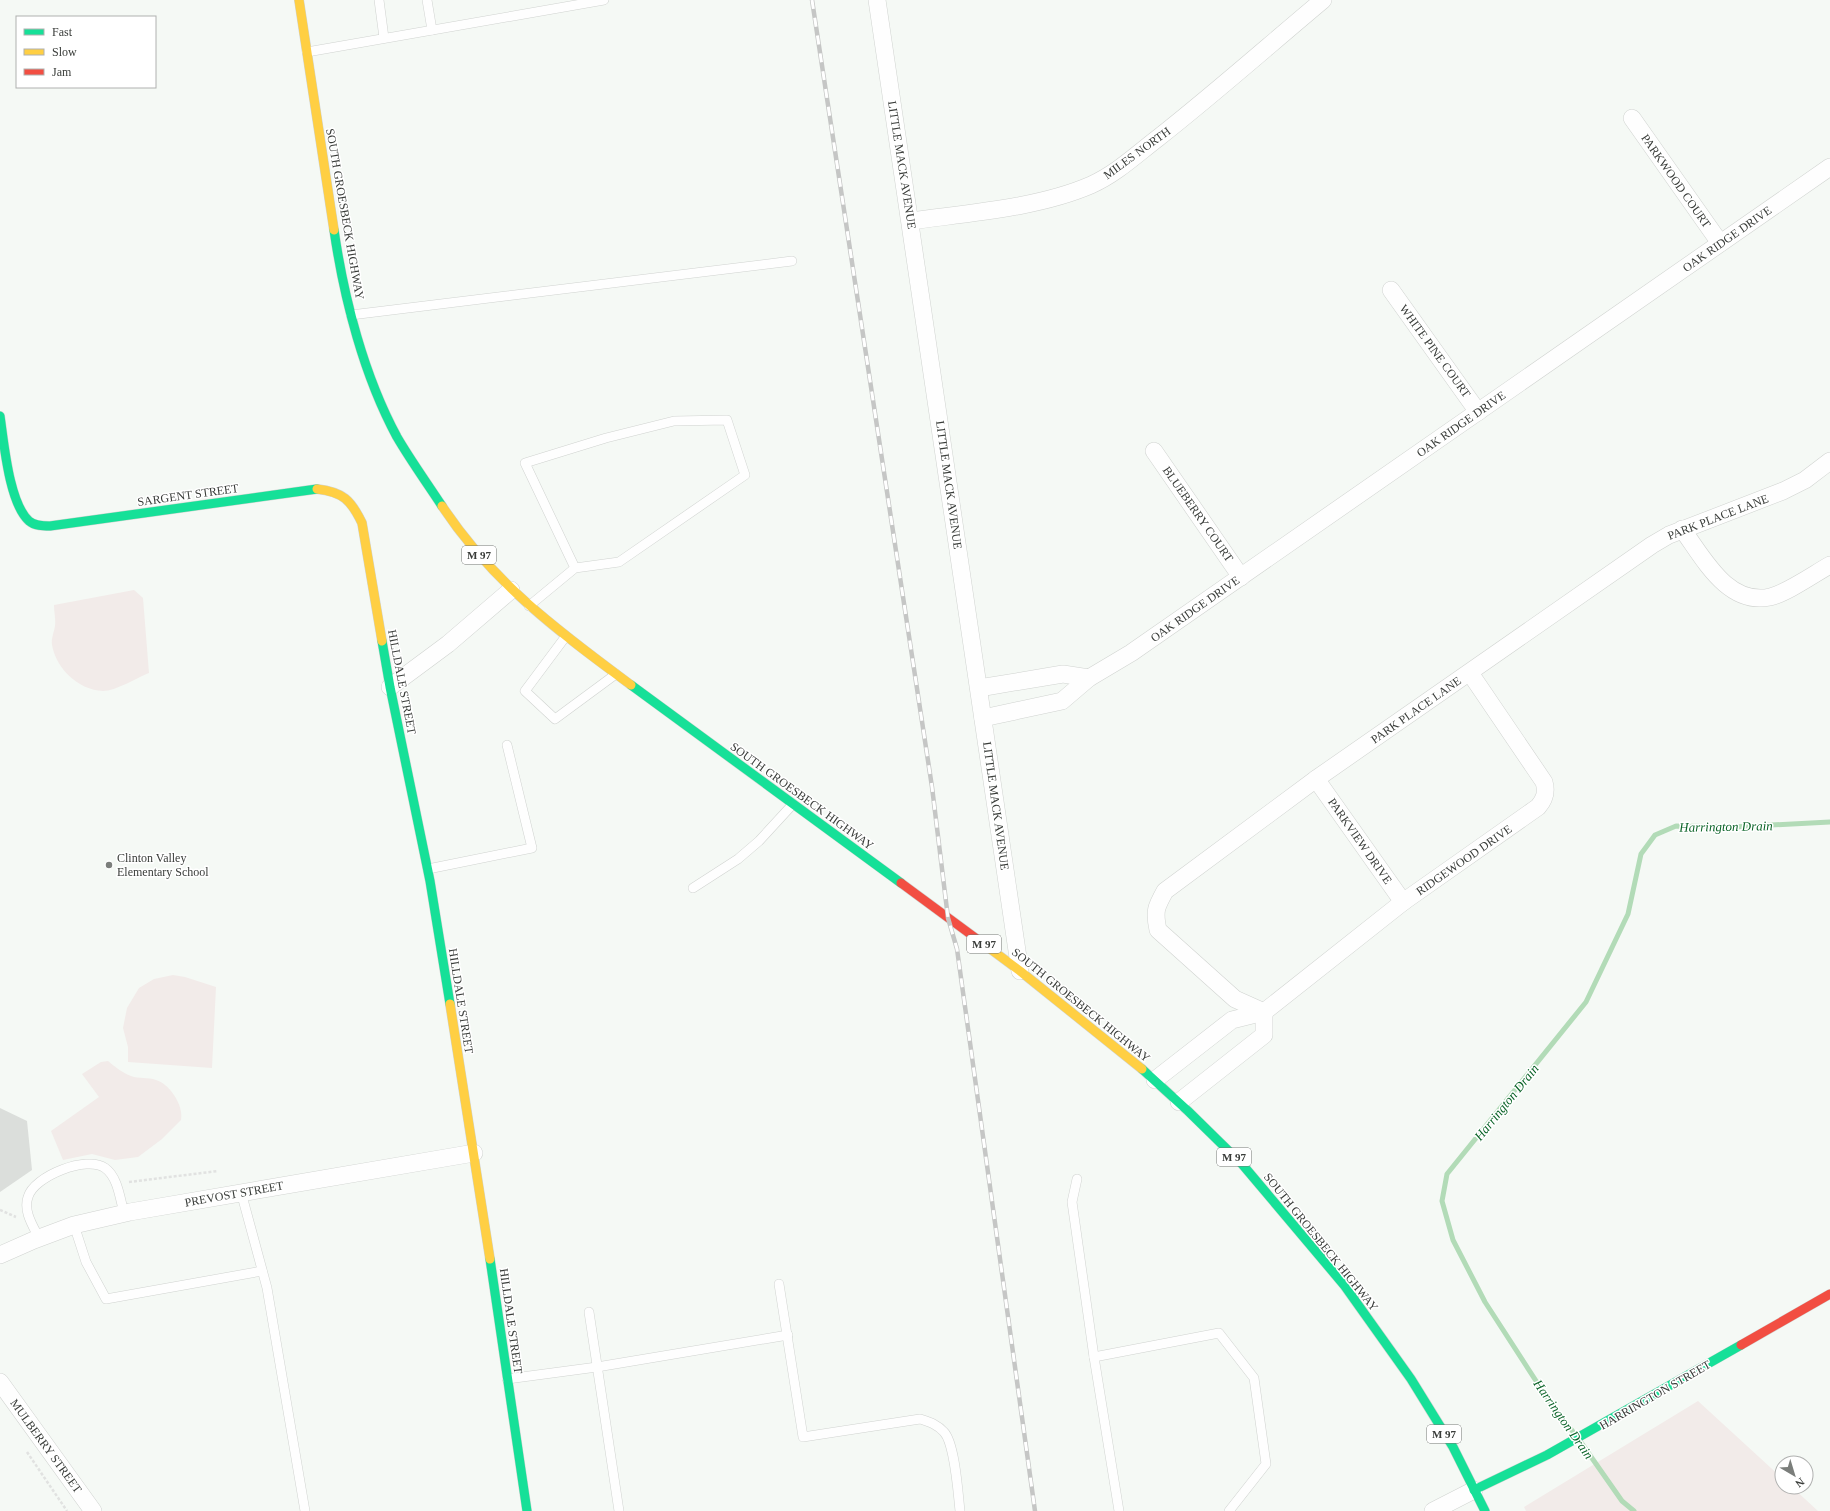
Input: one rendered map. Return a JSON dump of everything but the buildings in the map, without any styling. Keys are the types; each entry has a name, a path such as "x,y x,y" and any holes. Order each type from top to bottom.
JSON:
{"main road":[{"name":"SOUTH GROESBECK HIGHWAY","path":"299,0 339,266 365,364 381,403 397,436 415,466 450,517 484,561 511,590 566,636 1020,971 1155,1080 1179,1102 1242,1164 1344,1285 1363,1310 1411,1379 1453,1447 1485,1511"},
{"name":"SARGENT STREET","path":"0,416 14,492 18,504 29,521 38,526 50,526 318,489 333,491 349,500"},
{"name":"HILLDALE STREET","path":"349,500 355,506 362,523 390,687 428,869 474,1153 526,1511"},
{"name":"HARRINGTON STREET","path":"1474,1490 1547,1455 1830,1294"}],"street":[{"name":"LITTLE MACK AVENUE","path":"877,0 1020,971"},
{"name":"MILES NORTH","path":"910,221 1022,205 1092,185 1115,171 1185,116 1323,0"},
{"name":"PARKWOOD COURT","path":"1632,118 1720,244"},
{"name":"OAK RIDGE DRIVE","path":"983,718 1062,701 1089,678 1131,654 1830,167"},
{"name":"WHITE PINE COURT","path":"1391,290 1478,412"},
{"name":"BLUEBERRY COURT","path":"1154,451 1241,576"},
{"name":"PARK PLACE LANE","path":"1264,1012 1235,999 1158,930 1155,914 1157,906 1165,891 1316,779 1652,545 1682,529 1783,491 1805,480 1830,461"},
{"path":"1682,529 1726,586 1748,596 1770,597 1830,565"},
{"path":"390,687 448,644 511,590"},
{"name":"RIDGEWOOD DRIVE","path":"1155,1080 1232,1020 1264,1012 1403,902 1538,807 1543,801 1546,793 1544,782 1470,673"},
{"path":"979,688 1063,674 1089,678"},
{"name":"PARKVIEW DRIVE","path":"1316,779 1403,902"},
{"path":"1179,1102 1264,1035 1264,1012"},
{"name":"PREVOST STREET","path":"0,1255 74,1225 124,1213 474,1153"},
{"name":"MULBERRY STREET","path":"0,1382 93,1511"},
{"name":"HARRINGTON STREET","path":"1433,1511 1474,1490"}],"lane":[{"path":"379,0 384,38"},
{"path":"427,0 432,30"},
{"path":"306,52 604,0"},
{"path":"351,315 792,261"},
{"path":"529,606 575,568 619,562 745,475 728,420 674,421 606,438 524,463 575,568"},
{"path":"566,636 524,691 555,719 616,674"},
{"path":"428,869 532,848 507,745"},
{"path":"693,888 738,858 759,841 793,804"},
{"path":"39,1238 27,1212 28,1197 40,1180 70,1168 92,1164 106,1168 114,1178 124,1213"},
{"path":"1077,1179 1072,1202 1094,1357 1119,1511"},
{"path":"241,1192 268,1296 305,1511"},
{"path":"74,1225 86,1262 106,1299 262,1271"},
{"path":"779,1284 803,1437 920,1419 934,1423 945,1433 950,1443 960,1511"},
{"path":"589,1312 619,1511"},
{"path":"1094,1357 1220,1333 1254,1378 1266,1464 1229,1511"},
{"path":"507,1379 597,1367 788,1335"}],"path":[{"path":"27,1451 67,1511"}],"shaded area":[{"path":"134,590 143,598 149,673 120,687 108,690 94,690 85,687 63,669 54,654 52,638 55,624 54,605"},
{"path":"173,975 185,977 216,987 212,1068 128,1062 128,1047 123,1028 127,1008 139,988 154,979"},
{"path":"108,1061 128,1075 153,1079 166,1086 178,1102 181,1120 162,1139 138,1157 115,1160 92,1154 63,1160 51,1131 99,1097 82,1074 101,1062"},
{"path":"1698,1401 1774,1471 1774,1495 1801,1495 1818,1511 1526,1511 1524,1507"}],"waterway":[{"name":"Harrington Drain","path":"1574,1433 1549,1401 1485,1302 1453,1240 1442,1201 1447,1174 1586,1002 1628,914 1641,854 1655,835 1676,826 1734,827 1830,822"},
{"name":"Harrington Drain","path":"1580,1441 1622,1501 1634,1511"}],"railway":[{"path":"812,0 932,787 948,918 957,949 1035,1511"}],"traffic: fast":[{"path":"334,230 343,283 365,363 375,389 397,437 442,506"},
{"path":"0,416 8,472 12,487 22,512 31,523 36,525 50,526 317,489"},
{"path":"382,641 430,881 450,1004"},
{"path":"631,685 901,883"},
{"path":"1142,1069 1188,1111 1242,1164 1344,1285 1411,1379 1453,1447 1485,1511"},
{"path":"490,1259 527,1511"},
{"path":"1474,1490 1547,1455 1741,1345"}],"traffic: slow":[{"path":"299,0 334,230"},
{"path":"317,489 333,492 345,498 354,508 362,523 382,641"},
{"path":"442,506 462,534 483,559 528,604 578,645 631,685"},
{"path":"981,942 1020,971 1142,1069"},
{"path":"450,1004 490,1259"}],"traffic: jam":[{"path":"901,883 981,942"},
{"path":"1741,1345 1830,1294"}],"place":[{"name":"Clinton Valley Elementary School","path":"109,865"}]}
